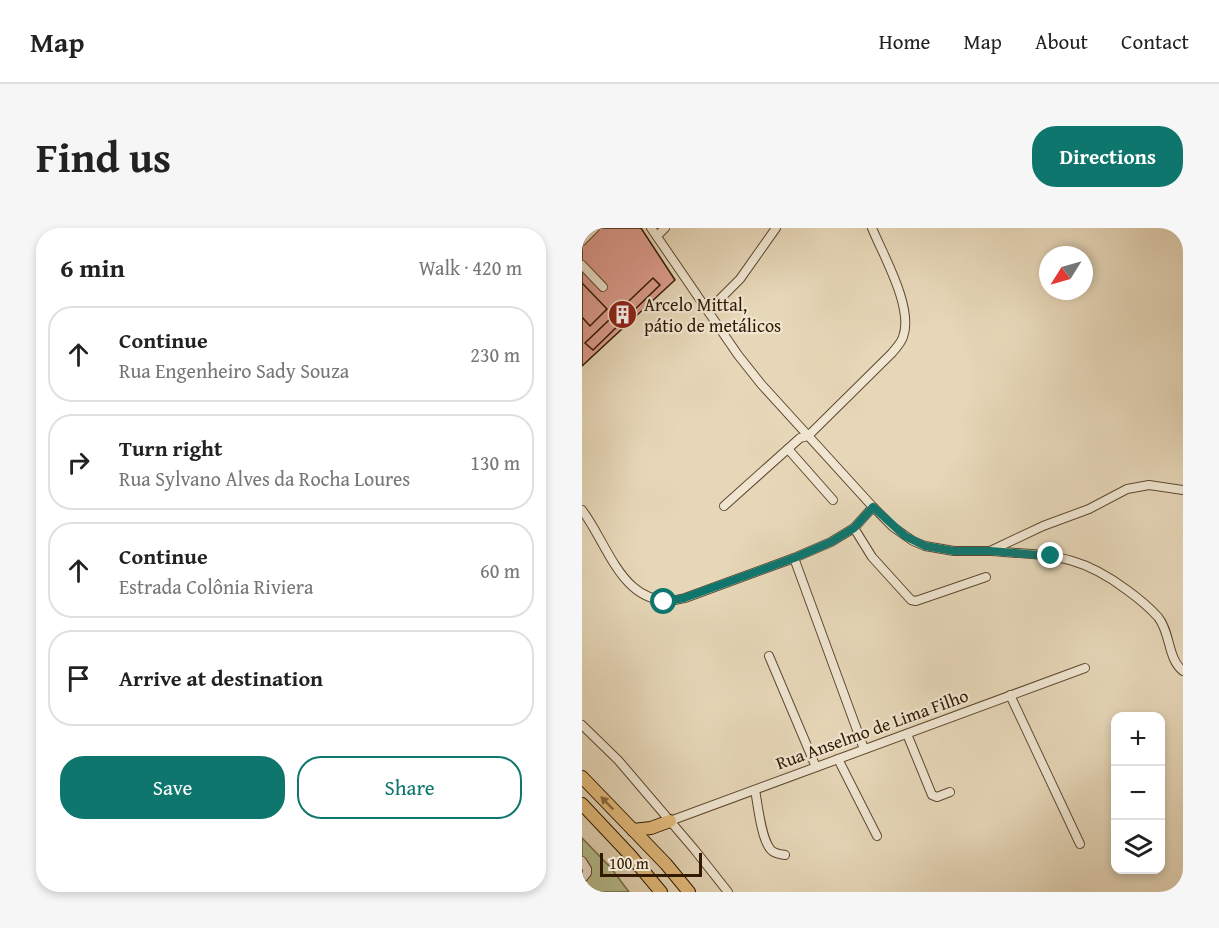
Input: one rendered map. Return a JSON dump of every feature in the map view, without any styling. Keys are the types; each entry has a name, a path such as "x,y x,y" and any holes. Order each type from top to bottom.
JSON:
{"highway":[{"path":"582,777 666,864 689,892"},
{"path":"582,804 661,892"},
{"path":"633,830 651,828 670,821"}],"street":[{"path":"582,241 595,228"},
{"path":"651,228 753,374 893,527 913,541 939,549 1064,558 1105,574 1148,606 1158,617 1166,631 1175,662 1183,671"},
{"path":"657,236 665,228"},
{"path":"708,311 740,279 776,228"},
{"path":"724,506 800,438 808,436 892,353 903,337 905,318 900,298 872,228"},
{"path":"582,265 603,287"},
{"path":"788,449 833,500"},
{"path":"990,551 1043,526 1089,509 1127,489 1149,485 1181,492"},
{"path":"582,510 613,563 640,593 655,601 664,602 684,598 831,542 854,528 873,507"},
{"path":"854,528 872,557 911,600 916,601 986,577"},
{"path":"794,558 864,749"},
{"path":"769,657 816,767"},
{"name":"Rua Anselmo de Lima Filho","path":"670,821 1085,668"},
{"path":"1010,695 1080,844"},
{"path":"582,725 606,747 728,892"},
{"path":"907,734 932,795 937,797 950,792"},
{"path":"838,759 877,836"},
{"path":"755,790 769,848 773,852 784,855"},
{"path":"582,861 587,868 587,873 582,879"}],"green space":[{"path":"582,838 611,868 629,892 582,892"}],"building":[{"path":"582,228 641,228 675,280 582,366"},
{"name":"Arcelo Mittal, pátio de metálicos","path":"653,278 660,285 593,350 585,343"},
{"path":"582,283 607,309 590,326 582,317"}],"place":[{"name":"Arcelo Mittal, pátio de metálicos","path":"623,314"}],"route":[{"path":"664,602 684,598 818,548 854,528 873,507 893,527 913,541 925,546 954,551 990,551 1051,556"}]}
